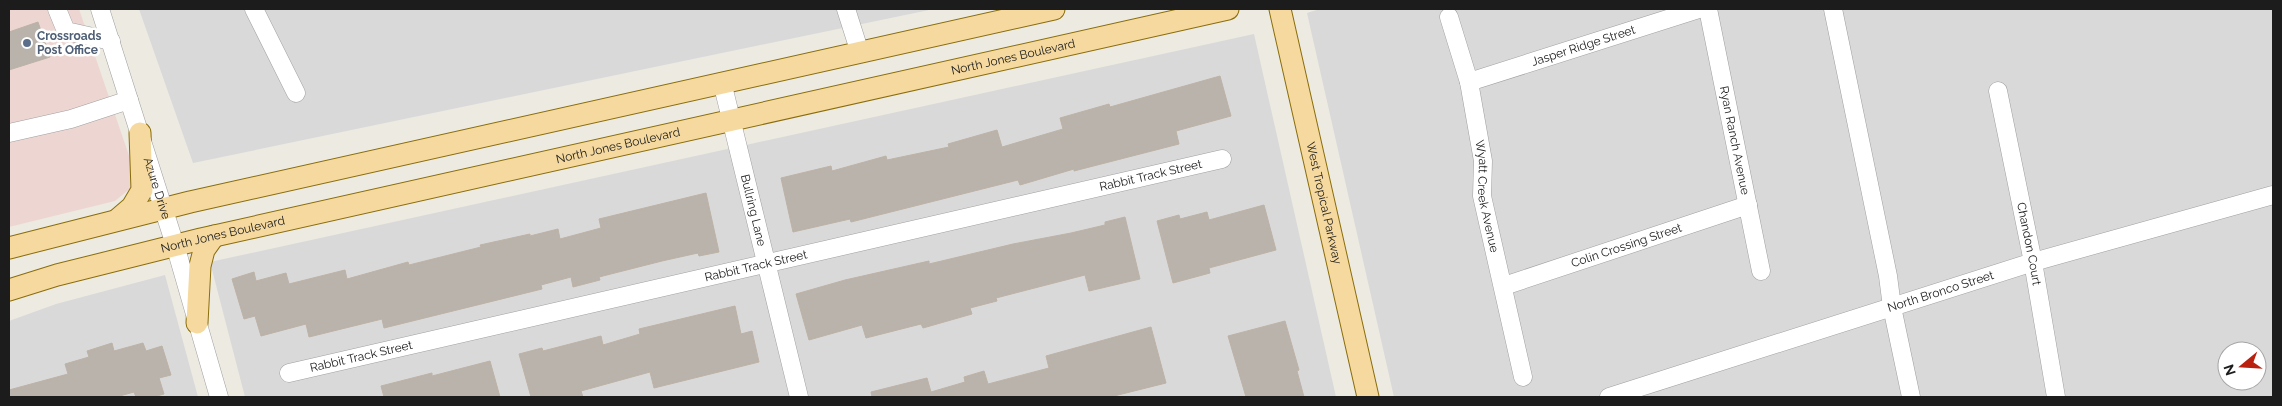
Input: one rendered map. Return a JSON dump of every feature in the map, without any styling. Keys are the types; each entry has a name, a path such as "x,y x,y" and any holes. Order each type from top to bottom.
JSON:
{"main road":[{"path":"9,248 164,208 1054,9"},
{"name":"North Jones Boulevard","path":"9,290 57,275 214,236 1228,9"},
{"name":"West Tropical Parkway","path":"1280,9 1368,397"},
{"path":"116,221 132,207 142,190 140,133"},
{"path":"197,323 200,266 204,250 214,236"}],"street":[{"path":"57,9 66,31 111,41"},
{"name":"Azure Drive","path":"100,9 164,208 219,397"},
{"path":"254,9 296,93"},
{"path":"846,9 860,52"},
{"name":"Jasper Ridge Street","path":"1468,82 1699,9"},
{"name":"Ryan Ranch Avenue","path":"1708,9 1761,271"},
{"path":"1833,9 1911,397"},
{"name":"Wyatt Creek Avenue","path":"1449,16 1468,82 1483,161 1482,196 1504,286 1523,377"},
{"name":"Bullring Lane","path":"722,82 799,397"},
{"name":"Chandon Court","path":"1998,92 2033,262 2056,397"},
{"path":"9,133 71,119 129,100"},
{"name":"Rabbit Track Street","path":"289,373 765,262 1222,159"},
{"name":"North Bronco Street","path":"1609,397 2033,262 2273,195"},
{"name":"Colin Crossing Street","path":"1504,286 1748,205"}],"shaded area":[{"path":"9,9 79,9 138,182 115,201 9,227"},
{"path":"139,9 934,9 193,163"},
{"path":"1320,9 2273,9 2273,397 1394,397 1307,13"},
{"path":"1254,34 1336,397 245,397 210,262"},
{"path":"165,275 198,397 9,397 9,321 56,304"}],"building":[{"name":"Crossroads Post Office","path":"38,22 50,57 9,70 9,32"},
{"path":"1220,76 1231,116 1176,131 1179,144 1074,171 1074,169 1020,185 1018,180 851,222 850,219 793,232 781,178 831,166 832,171 886,156 887,160 949,147 948,144 997,130 1002,147 1063,129 1060,118 1109,104 1110,107"},
{"path":"706,193 719,252 699,256 698,253 662,261 599,277 600,280 573,287 571,277 541,285 542,289 384,328 382,319 309,337 306,324 261,336 255,316 244,319 232,279 254,272 256,281 286,273 289,284 345,270 347,279 408,262 409,265 481,247 480,245 530,234 530,236 558,229 560,239 601,228 599,219"},
{"path":"1264,205 1276,250 1209,268 1210,273 1173,283 1157,221 1179,215 1180,219 1207,212 1209,220"},
{"path":"1125,217 1140,279 1089,291 1085,275 996,298 997,301 970,308 972,314 923,328 921,324 866,338 862,325 809,340 796,294 845,280 929,261 929,264 1013,244 1071,233 1105,225 1105,222"},
{"path":"735,306 741,334 752,331 759,362 654,388 650,372 581,391 583,397 531,397 519,354 542,348 543,351 601,336 603,345 640,334 639,329"},
{"path":"1285,321 1299,370 1297,371 1304,397 1246,397 1228,336"},
{"path":"1151,327 1166,383 1110,397 872,397 871,392 927,378 931,392 965,382 964,377 984,371 988,384 1049,368 1046,356"},
{"path":"112,343 114,351 143,343 146,351 162,346 171,375 159,378 164,394 153,397 136,397 134,392 116,397 9,397 9,390 68,374 65,364 89,357 87,351"},
{"path":"490,361 500,397 384,397 381,386 432,373 432,376"}],"place":[{"name":"Crossroads Post Office","path":"27,43"}]}
